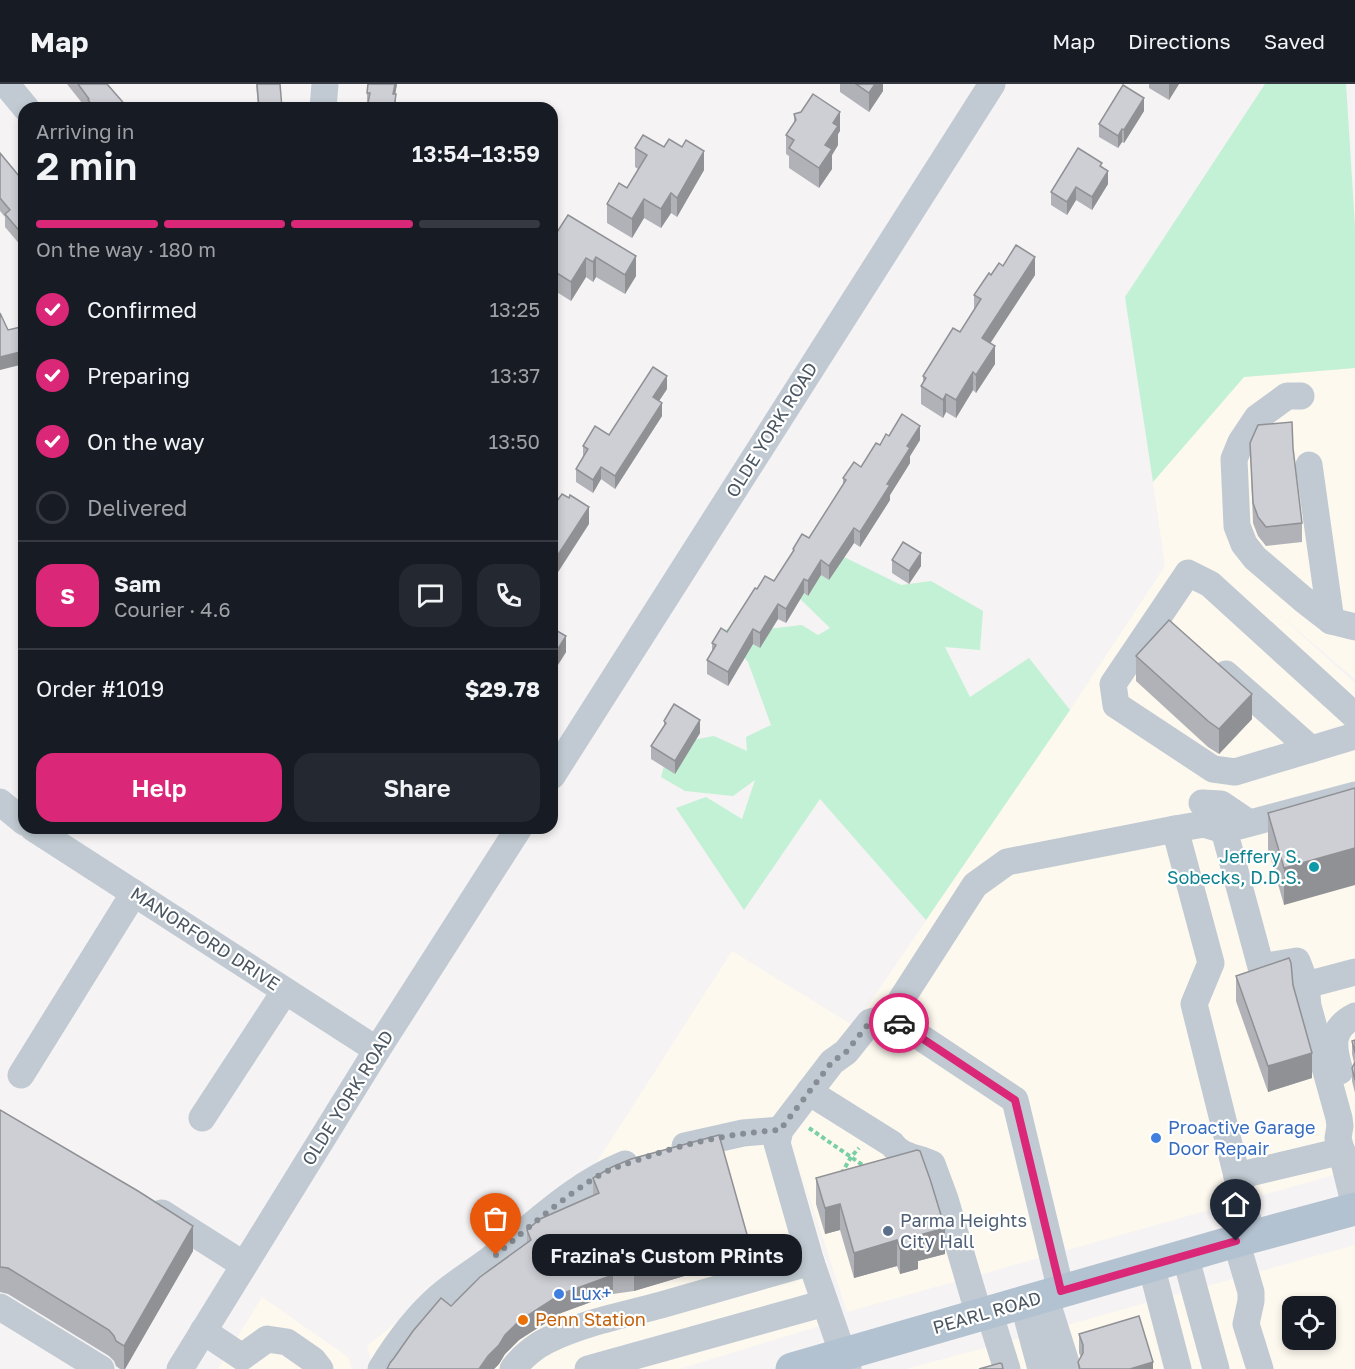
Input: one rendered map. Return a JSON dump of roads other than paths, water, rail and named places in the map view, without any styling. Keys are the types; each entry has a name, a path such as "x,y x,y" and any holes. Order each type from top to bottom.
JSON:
{"main road":[{"name":"PEARL ROAD","path":"792,1369 845,1362 1043,1296 1355,1207"}],"street":[{"path":"6,84 21,102"},
{"path":"324,102 325,84"},
{"name":"OLDE YORK ROAD","path":"558,767 992,84"},
{"path":"1300,396 1287,396 1257,418 1240,442 1234,459 1238,526 1244,544 1255,558 1304,600 1343,624"},
{"path":"1309,465 1343,624"},
{"path":"1355,716 1210,584 1188,573 1168,624 1113,684 1116,705 1214,769 1235,772 1355,736"},
{"path":"1204,655 1311,749"},
{"path":"845,1362 811,1262 777,1143 785,1123 832,1062 846,1052 870,1022 890,1017 975,885 1007,862 1204,824 1236,827 1355,795"},
{"path":"1202,803 1221,804 1236,827 1261,967 1297,961 1306,985 1308,1006 1339,1119 1338,1138 1355,1207"},
{"path":"1175,829 1211,963 1194,1004 1237,1176 1251,1292 1246,1324 1260,1369"},
{"name":"MANORFORD DRIVE","path":"41,834 377,1050"},
{"name":"OLDE YORK ROAD","path":"180,1369 377,1050 515,834"},
{"path":"21,1075 134,893"},
{"path":"1306,985 1355,972"},
{"path":"202,1118 285,991"},
{"path":"1355,1016 1341,1026 1334,1041 1355,1124"},
{"path":"890,1017 1015,1100 1043,1296 1041,1369"},
{"path":"809,1092 892,1144 902,1154 921,1158 932,1164 984,1314 1007,1369"},
{"path":"381,1369 416,1319 439,1297 496,1255 561,1201 600,1175 652,1155 785,1123"},
{"path":"1237,1176 1342,1151"},
{"path":"146,1203 244,1265"},
{"path":"1185,1255 1216,1369"},
{"path":"513,1369 533,1349 558,1335 811,1262"},
{"path":"1151,1265 1178,1369"},
{"path":"1043,1296 1068,1369"},
{"path":"588,1369 825,1303"},
{"path":"0,1307 98,1368"},
{"path":"203,1331 242,1356 267,1338 287,1342 314,1360 320,1369"}],"place":[{"name":"Jeffery S. Sobecks, D.D.S.","path":"1314,867"},
{"name":"Proactive Garage Door Repair","path":"1156,1138"},
{"name":"Parma Heights City Hall","path":"888,1231"},
{"name":"Frazina's Custom PRints","path":"496,1255"},
{"name":"Lux+","path":"559,1294"},
{"name":"Penn Station","path":"523,1320"}]}
